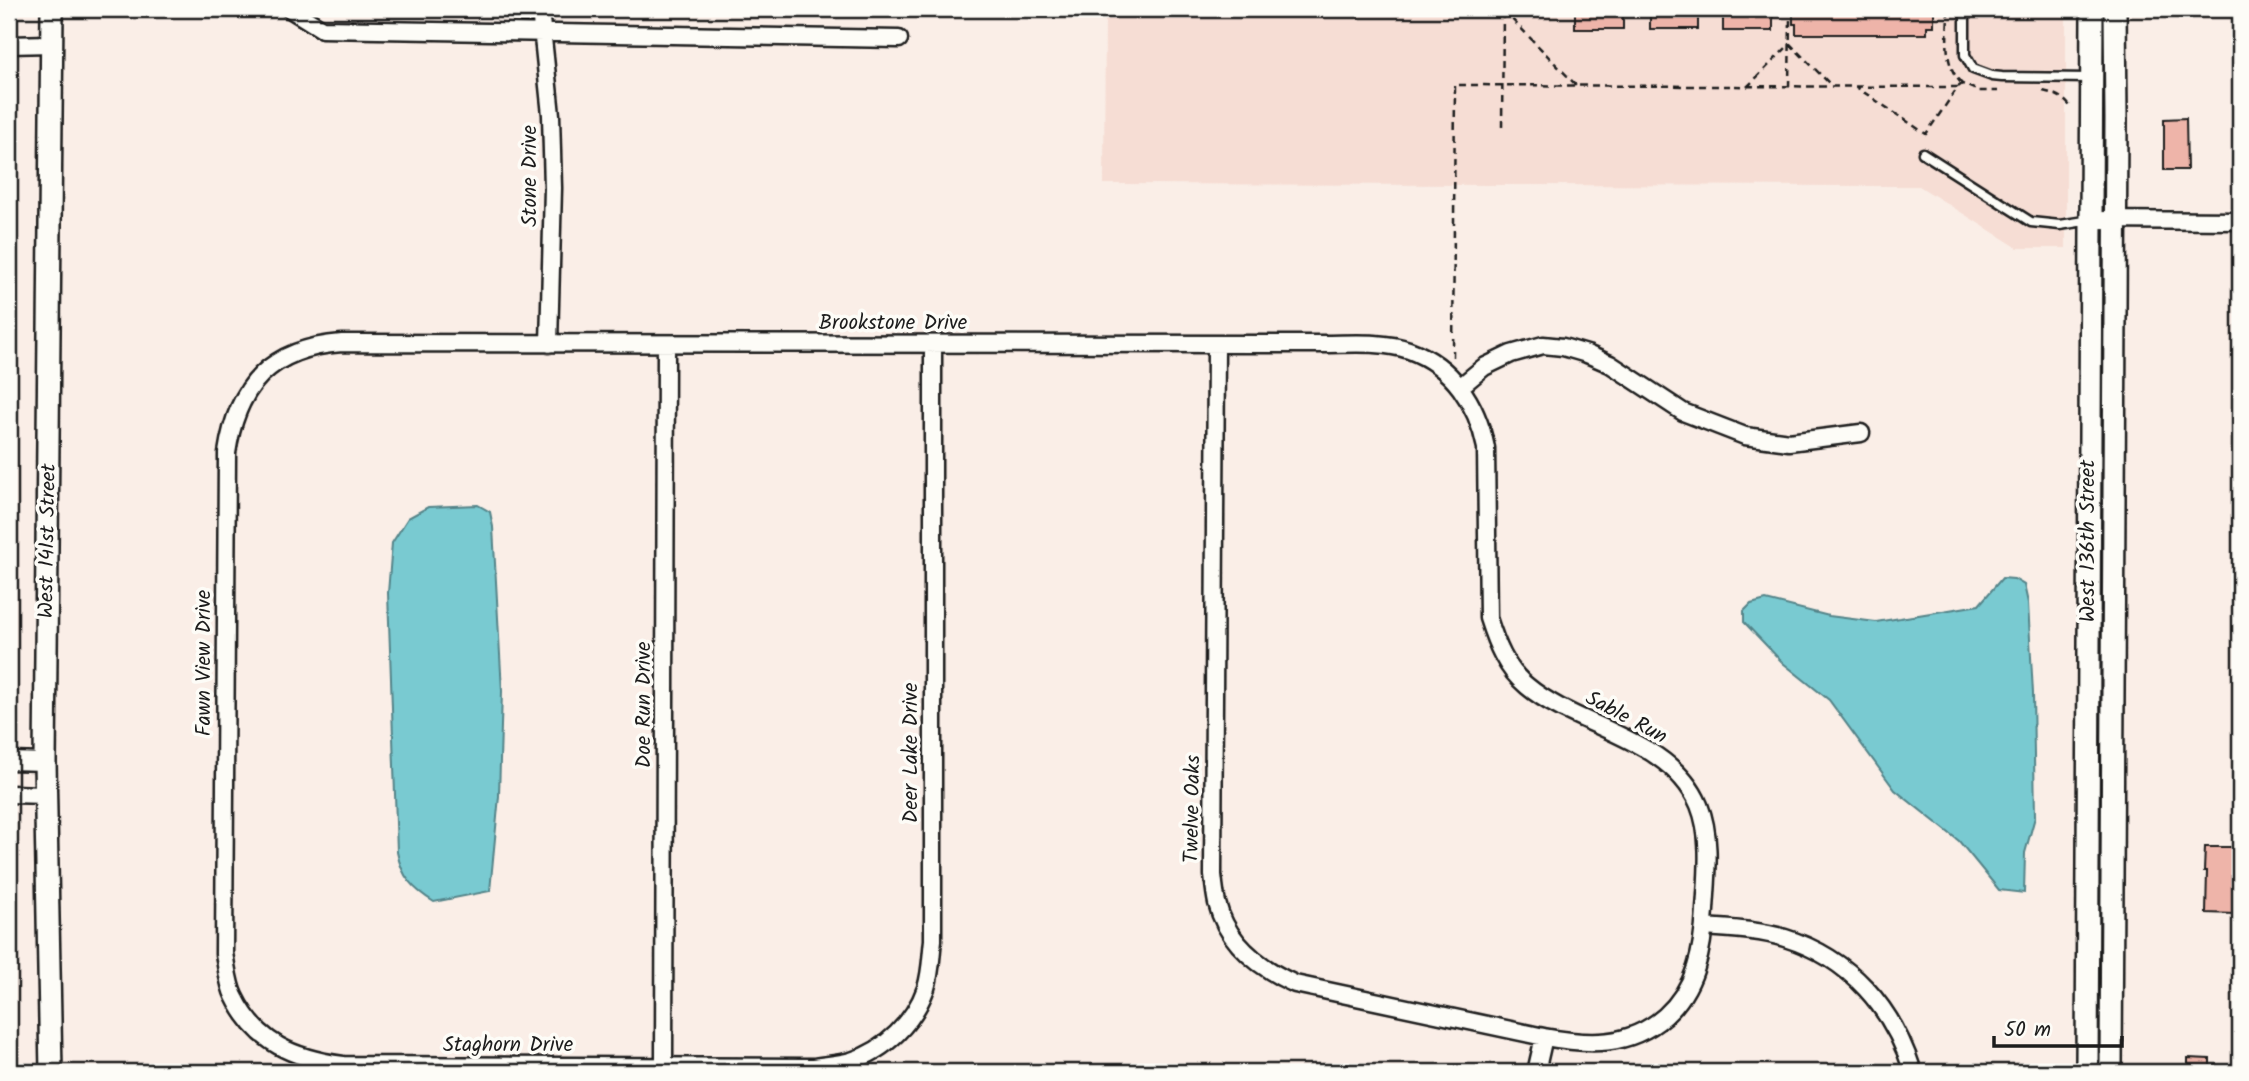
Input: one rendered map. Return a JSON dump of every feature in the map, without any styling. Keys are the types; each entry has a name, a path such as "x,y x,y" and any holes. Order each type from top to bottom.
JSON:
{"street":[{"name":"West 141st Street","path":"51,1072 45,762 52,9"},
{"path":"290,9 322,29 899,39"},
{"name":"Stone Drive","path":"540,9 551,115 553,188 549,344"},
{"name":"West 136th Street","path":"2087,1072 2092,9"},
{"name":"West 136th Street","path":"2112,1072 2115,9"},
{"path":"9,44 51,44"},
{"path":"2091,220 2240,220"},
{"name":"Brookstone Drive","path":"312,347 342,343 1391,346 1427,358 1464,384"},
{"name":"Doe Run Drive","path":"664,1066 666,344"},
{"name":"Deer Lake Drive","path":"788,1070 850,1061 867,1055 888,1042 905,1026 926,988 933,940 933,345"},
{"name":"Twelve Oaks","path":"1216,345 1213,875 1217,904 1226,925 1238,944 1254,960 1274,975 1295,984 1544,1037"},
{"path":"1464,384 1484,367 1511,354 1543,345 1563,347 1610,364 1683,412 1745,436 1789,442 1861,433"},
{"name":"Fawn View Drive","path":"246,1014 234,996 224,954 227,453 231,428 241,401 253,383 288,356 312,347"},
{"name":"Sable Run","path":"1464,384 1481,423 1486,447 1489,618 1496,643 1510,667 1526,685 1558,707 1600,725 1656,755 1671,768 1685,783 1698,804 1705,826 1707,855 1703,947 1687,990 1674,1008 1657,1023 1616,1041 1577,1043 1544,1037"},
{"path":"9,761 45,762"},
{"path":"9,794 46,794"},
{"path":"1704,928 1783,937 1814,949 1850,972 1884,1008 1905,1047 1913,1072"},
{"name":"Staghorn Drive","path":"246,1014 270,1041 291,1054 312,1061 343,1065 664,1066 788,1070"},
{"path":"1536,1072 1544,1037"}],"lane":[{"path":"1965,9 1965,55 1973,69 2002,77 2092,78"},
{"path":"1923,153 2031,222 2060,225 2091,220"}],"path":[{"path":"1502,127 1503,9"},
{"path":"1503,9 1577,86"},
{"path":"1948,9 1948,59 1960,85"},
{"path":"1789,87 1790,19"},
{"path":"1746,87 1790,44"},
{"path":"1790,44 1833,87"},
{"path":"1464,384 1453,358 1455,85 1960,85 1979,90 2005,91"},
{"path":"1856,87 1926,134 1960,85"},
{"path":"2031,91 2056,94 2066,100 2076,116"}],"shaded area":[{"path":"1105,9 2066,9 2066,248 2018,248 1919,186 1104,184"}],"water":[{"path":"478,505 490,512 493,527 502,691 499,796 490,891 434,902 410,882 402,869 397,852 388,593 392,543 408,518 428,507"},
{"path":"2002,578 2014,579 2024,585 2028,603 2035,817 2025,853 2024,893 1999,890 1959,841 1895,790 1829,700 1783,663 1744,622 1744,611 1751,604 1766,600 1829,616 1876,622 1979,605"}],"building":[{"path":"1575,9 1623,9 1623,29 1575,29"},
{"path":"1650,9 1698,9 1698,29 1650,29"},
{"path":"1723,9 1934,9 1934,26 1927,26 1927,34 1796,34 1793,12 1773,11 1773,31 1723,31"},
{"path":"2186,118 2187,170 2164,170 2164,119"},
{"path":"2205,847 2240,847 2240,871 2236,871 2235,914 2206,913"},
{"path":"2188,1058 2210,1059 2210,1072 2188,1072"}]}
